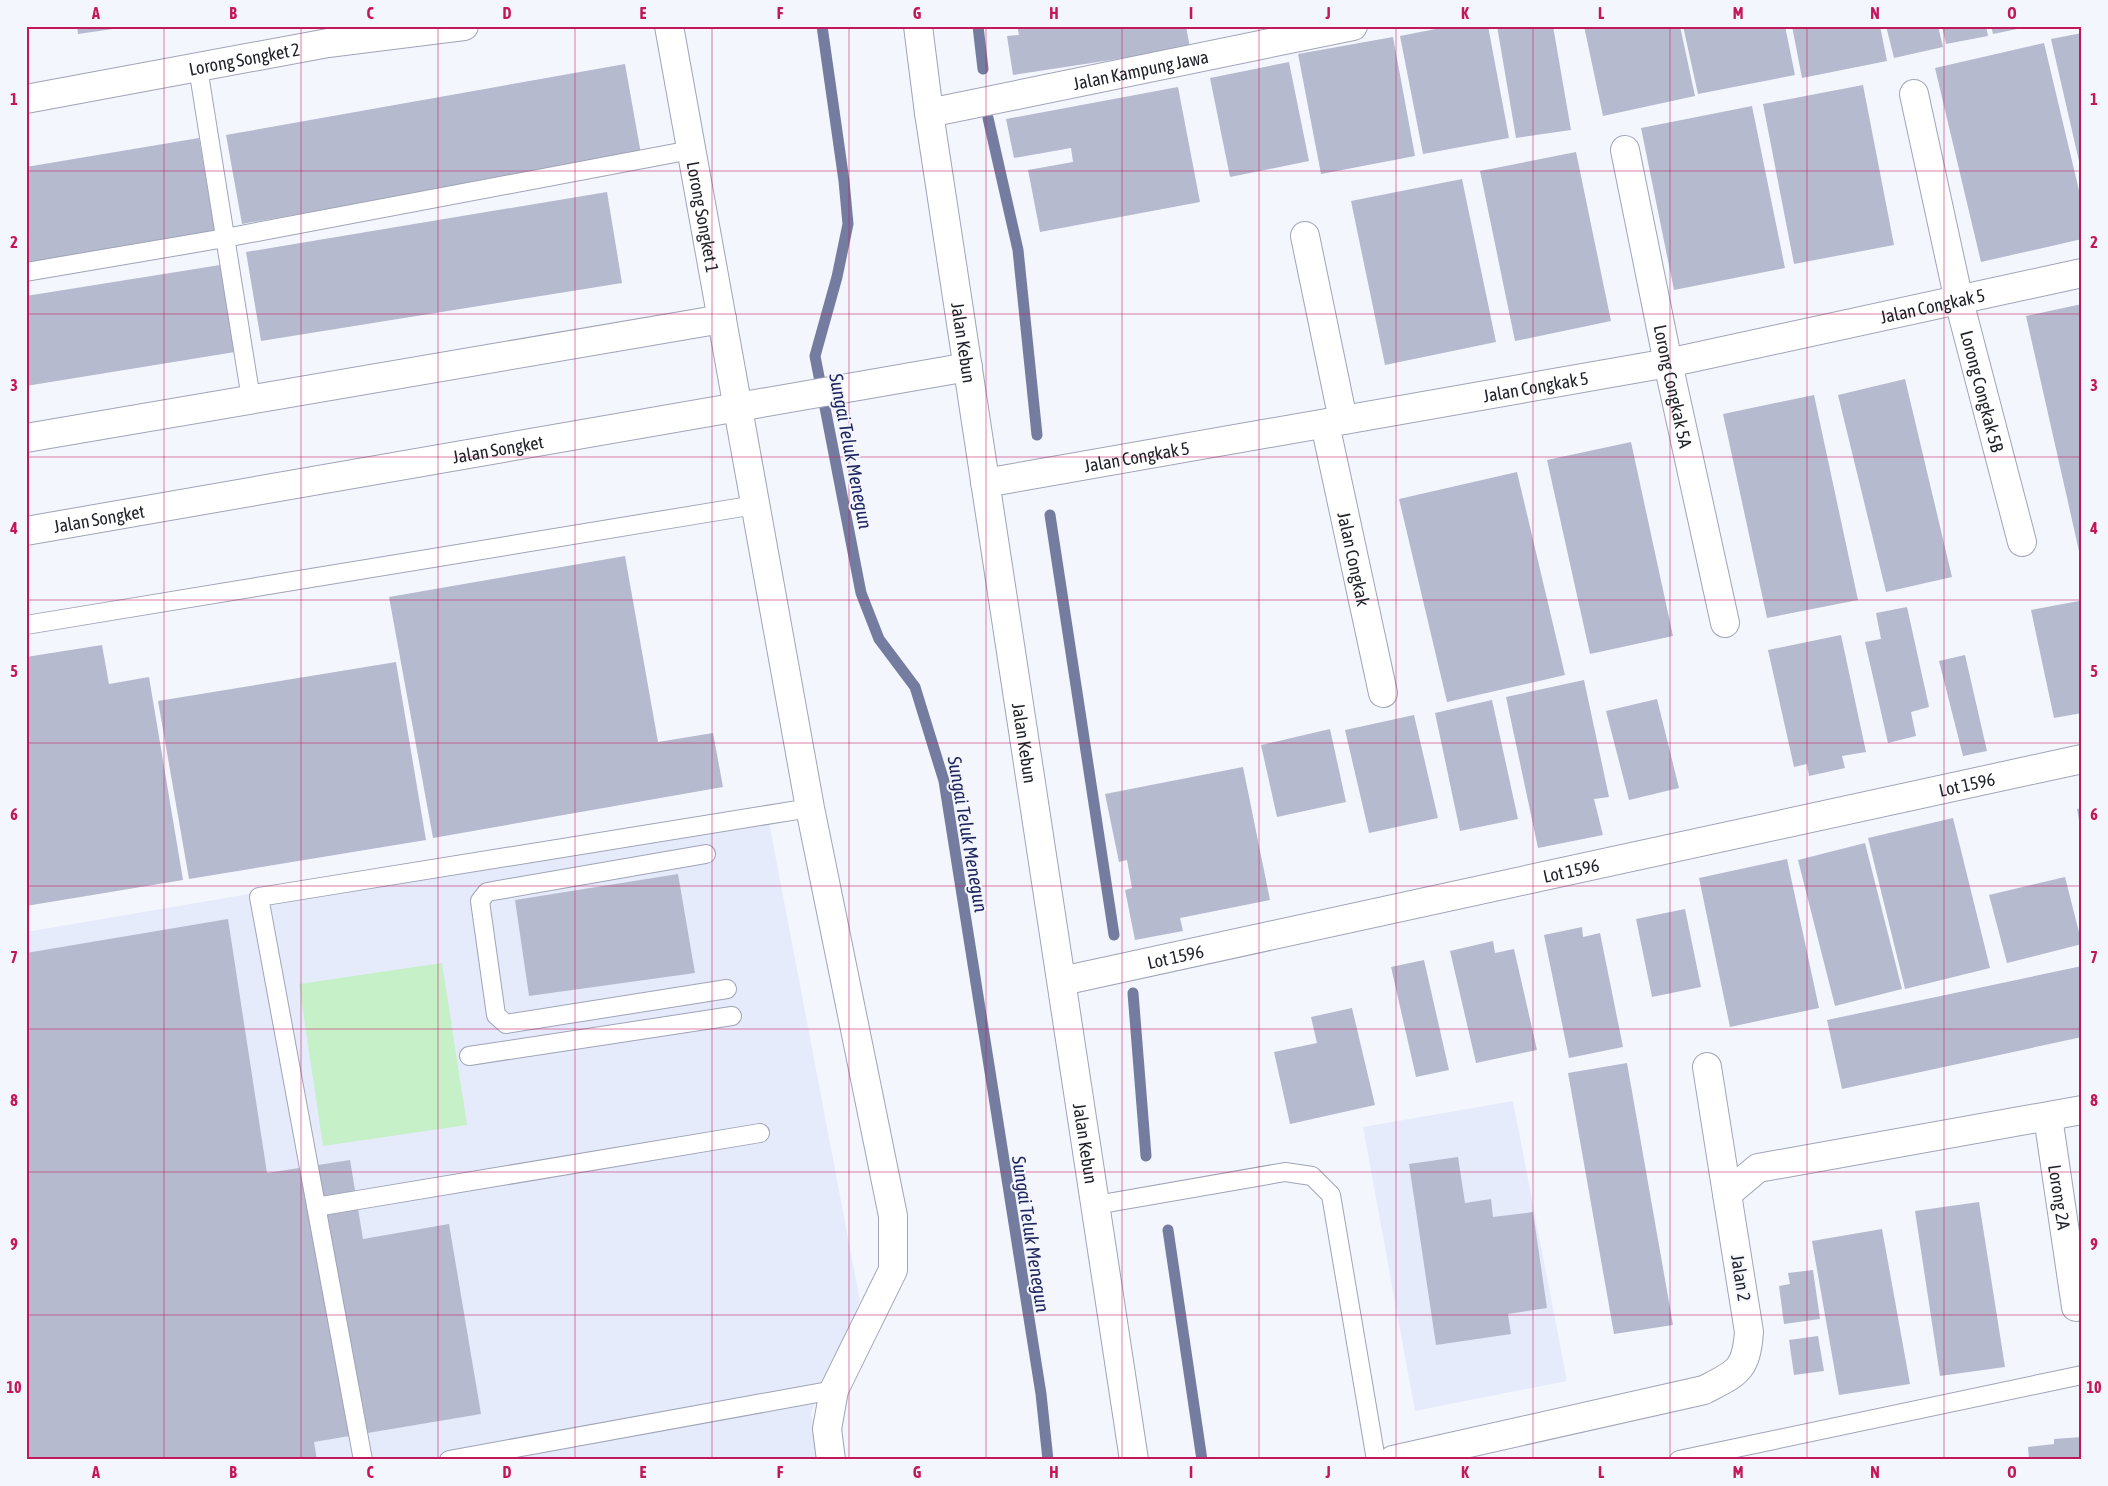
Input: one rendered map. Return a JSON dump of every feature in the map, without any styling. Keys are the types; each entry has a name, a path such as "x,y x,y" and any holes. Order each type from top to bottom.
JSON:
{"street":[{"name":"Lorong Songket 2","path":"27,96 198,68 326,35 464,26"},
{"name":"Lorong Songket 1","path":"669,26 810,808 893,1216 893,1270 834,1390 827,1429 831,1460"},
{"name":"Jalan Kebun","path":"918,26 929,113 1134,1460"},
{"name":"Jalan Kampung Jawa","path":"929,113 1353,26"},
{"name":"Lorong Congkak 5B","path":"1914,94 1960,301 2022,542"},
{"name":"Lorong Congkak 5A","path":"1625,150 1668,363 1725,623"},
{"name":"Jalan Congkak","path":"1305,236 1334,422 1383,693"},
{"name":"Jalan Congkak 5","path":"985,483 1668,363 2082,273"},
{"path":"26,438 722,319"},
{"name":"Jalan Songket","path":"26,531 968,367"},
{"name":"Lot 1596","path":"1062,981 2082,759"},
{"name":"Jalan 2","path":"1392,1460 1704,1390 1735,1374 1748,1354 1749,1332 1707,1067"},
{"path":"1727,1194 1758,1168 2082,1110"},
{"name":"Lorong 2A","path":"2048,1117 2076,1307"}],"lane":[{"path":"198,68 251,399"},
{"path":"26,272 225,238 691,150"},
{"path":"26,625 755,505"},
{"path":"363,1460 259,897 810,808"},
{"path":"706,854 487,892 480,901 496,1015 506,1024 727,989"},
{"path":"470,1056 732,1016"},
{"path":"316,1208 760,1132"},
{"path":"1096,1205 1286,1172 1312,1176 1331,1195 1376,1460"},
{"path":"1679,1460 2082,1375"},
{"path":"449,1460 834,1390"}],"shaded area":[{"path":"766,806 860,1301 811,1413 821,1460 26,1460 26,932"},
{"path":"1513,1101 1567,1381 1415,1411 1363,1127"}],"green space":[{"path":"442,963 467,1125 323,1146 299,984"}],"building":[{"path":"77,26 127,26 127,27 78,34"},
{"path":"1017,26 1186,26 1190,48 1013,75 1007,36 1019,35"},
{"path":"1451,26 1488,26 1509,138 1423,154 1400,36"},
{"path":"1497,26 1553,26 1571,130 1516,138"},
{"path":"1584,26 1680,26 1695,96 1603,116"},
{"path":"1683,26 1785,26 1795,75 1698,94"},
{"path":"1792,26 1880,26 1887,61 1802,78"},
{"path":"1886,26 1938,26 1943,47 1894,58"},
{"path":"1942,26 1986,26 1988,36 1946,44"},
{"path":"1991,26 2026,26 2027,27 1993,34"},
{"path":"2082,33 2082,170 2081,170 2051,39"},
{"path":"1393,37 1415,156 1321,174 1298,54"},
{"path":"2044,43 2082,203 2082,239 1981,262 1935,68"},
{"path":"1289,62 1309,161 1230,177 1210,78"},
{"path":"625,64 641,154 242,224 226,135"},
{"path":"1863,85 1894,245 1794,264 1763,104"},
{"path":"1178,87 1200,202 1040,232 1028,170 1073,162 1071,148 1014,158 1006,119"},
{"path":"1752,106 1785,268 1674,290 1641,128"},
{"path":"199,138 215,232 26,263 26,167"},
{"path":"1576,152 1611,321 1515,341 1480,171"},
{"path":"1462,179 1496,342 1385,365 1351,201"},
{"path":"607,192 622,283 261,341 246,252"},
{"path":"220,265 235,352 26,386 26,296"},
{"path":"2082,304 2082,550 2079,551 2026,316"},
{"path":"1905,379 1952,577 1886,592 1838,395"},
{"path":"1814,395 1858,600 1767,618 1723,414"},
{"path":"1631,442 1673,636 1590,654 1547,460"},
{"path":"1517,472 1565,675 1447,702 1399,499"},
{"path":"625,556 658,742 713,733 723,787 433,838 389,597"},
{"path":"2079,601 2082,616 2082,713 2054,718 2031,610"},
{"path":"1907,607 1929,707 1911,712 1916,736 1888,743 1865,642 1881,639 1876,613"},
{"path":"1841,635 1866,752 1842,756 1845,768 1809,776 1807,764 1794,767 1768,650"},
{"path":"102,645 109,684 149,677 183,880 26,906 26,657"},
{"path":"1965,655 1987,751 1963,756 1939,661"},
{"path":"396,662 426,840 189,879 158,701"},
{"path":"1584,680 1609,797 1594,799 1603,835 1538,848 1506,697"},
{"path":"1657,699 1679,788 1629,800 1606,711"},
{"path":"1492,700 1518,819 1460,831 1435,713"},
{"path":"1414,715 1438,818 1369,833 1345,730"},
{"path":"1330,729 1346,802 1277,817 1261,745"},
{"path":"1243,767 1270,900 1180,918 1183,931 1135,940 1125,890 1132,888 1127,860 1119,862 1105,794"},
{"path":"2082,808 2082,831 2081,831 2077,809"},
{"path":"1953,818 1990,968 1905,989 1868,838"},
{"path":"1865,843 1902,989 1835,1006 1798,860"},
{"path":"1787,859 1819,1008 1730,1027 1699,878"},
{"path":"678,874 695,973 529,996 515,900"},
{"path":"2065,877 2082,944 2007,963 1989,895"},
{"path":"1685,909 1701,987 1652,997 1636,919"},
{"path":"228,919 267,1173 350,1160 363,1239 449,1224 481,1414 314,1442 317,1460 26,1460 26,953"},
{"path":"1582,927 1583,937 1600,933 1623,1047 1569,1058 1544,935"},
{"path":"1493,941 1495,953 1514,949 1537,1050 1476,1063 1450,951"},
{"path":"1424,960 1449,1070 1416,1077 1391,967"},
{"path":"2082,966 2082,1037 1842,1089 1827,1020"},
{"path":"1352,1008 1375,1105 1290,1124 1274,1052 1317,1043 1311,1017"},
{"path":"1627,1063 1673,1325 1614,1334 1568,1073"},
{"path":"1458,1157 1465,1203 1491,1199 1493,1217 1533,1212 1547,1308 1508,1314 1511,1334 1436,1345 1409,1164"},
{"path":"1979,1202 2005,1367 1940,1376 1915,1211"},
{"path":"1882,1229 1910,1384 1839,1395 1812,1241"},
{"path":"1813,1270 1820,1319 1784,1324 1779,1286 1790,1284 1788,1273"},
{"path":"1818,1336 1824,1371 1794,1375 1789,1340"},
{"path":"2082,1437 2082,1460 2029,1460 2028,1447 2054,1444 2054,1439"}],"waterway":[{"name":"Sungai Teluk Menegun","path":"822,26 844,181 848,224 837,277 815,356 861,593 879,639 915,687 944,781 1041,1394 1048,1460"},
{"path":"978,26 983,69"},
{"path":"988,118 1018,250 1037,435"},
{"path":"1050,515 1114,935"},
{"path":"1133,993 1146,1156"},
{"path":"1168,1230 1202,1460"}]}
